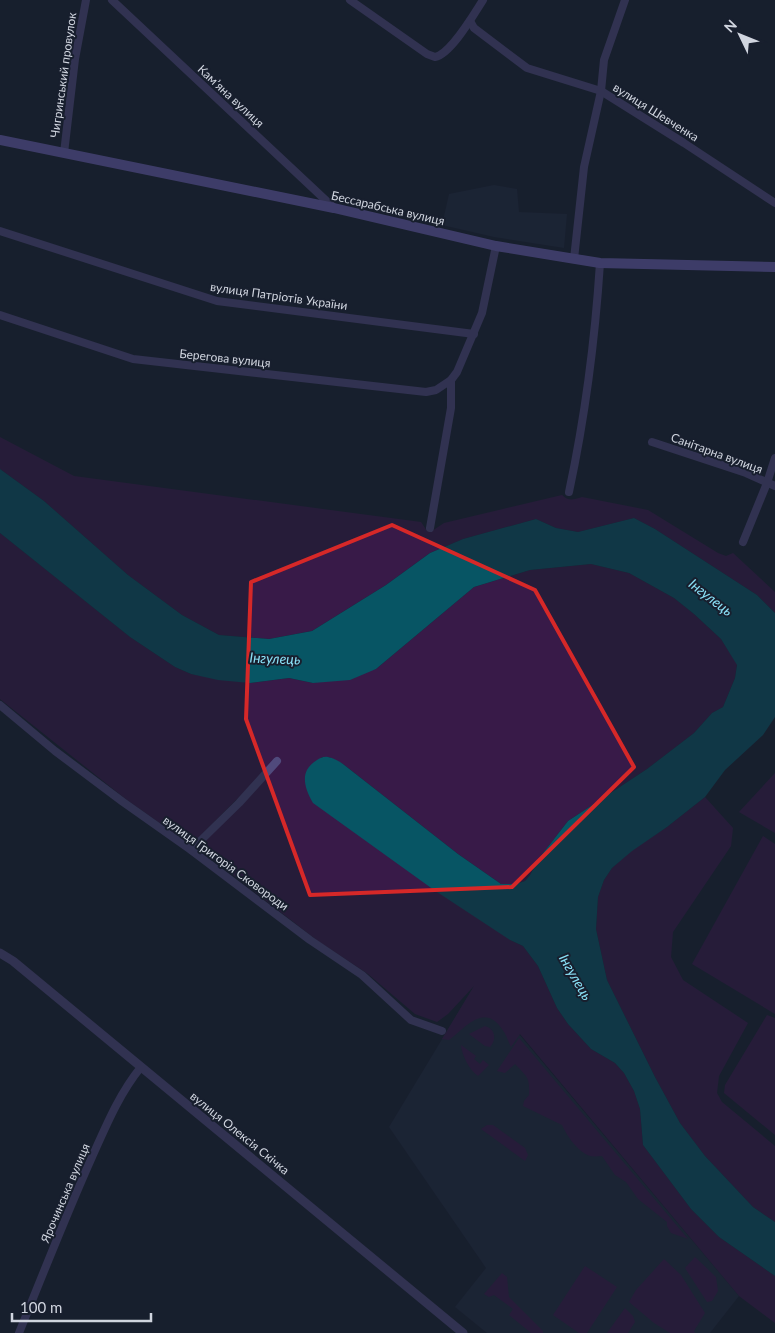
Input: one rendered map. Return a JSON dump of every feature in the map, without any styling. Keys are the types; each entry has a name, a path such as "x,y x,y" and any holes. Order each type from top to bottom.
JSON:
{"main road":[{"name":"Бессарабська вулиця","path":"0,140 334,208 496,246 574,259 600,263 775,267"}],"street":[{"name":"Чигринський провулок","path":"64,153 75,59 86,0"},
{"name":"Камʼяна вулиця","path":"112,0 334,208"},
{"path":"350,0 431,56 444,54 470,21 483,0"},
{"path":"574,259 584,167 601,91 604,60 625,0"},
{"name":"вулиця Шевченка","path":"470,21 474,28 526,68 601,91 775,203"},
{"name":"вулиця Патріотів України","path":"0,231 217,301 474,334"},
{"path":"430,528 452,408 452,380 482,313 496,246"},
{"path":"569,492 584,419 596,330 600,263"},
{"name":"Берегова вулиця","path":"0,315 133,359 426,392 436,390 452,380"},
{"name":"Санітарна вулиця","path":"652,442 746,473 775,486"},
{"path":"742,542 767,483 775,458"},
{"name":"вулиця Григорія Сковороди","path":"0,705 55,751 108,791 191,850 310,940 362,974 410,1020 442,1031"},
{"path":"191,850 239,804 277,761"},
{"name":"вулиця Олексія Скічка","path":"0,953 20,967 141,1067 452,1330 464,1333"},
{"name":"Ярочинська вулиця","path":"19,1333 99,1142 115,1108 141,1067"}],"highlighted area":[{"path":"392,525 535,590 634,767 512,887 310,895 246,719 251,582"}],"shaded area":[{"path":"494,185 517,189 519,212 567,214 564,248 494,237 442,225 449,194"},
{"path":"0,437 74,476 421,522 427,531 432,531 444,523 562,495 569,499 582,497 648,510 718,553 726,556 733,553 775,592 775,613 757,595 655,529 634,518 578,532 556,528 536,519 463,539 430,553 386,585 312,631 269,639 219,635 182,615 128,575 44,501 0,469"},
{"path":"0,533 130,637 175,667 191,674 250,683 289,678 313,683 376,669 474,587 530,570 591,564 629,573 674,598 721,639 737,664 735,678 723,707 712,713 694,733 647,769 568,821 540,857 530,875 525,881 516,884 501,884 458,854 343,764 329,757 321,757 510,940 523,946 538,966 557,1008 568,1024 591,1049 615,1063 624,1073 634,1091 640,1109 643,1145 691,1209 719,1237 775,1276 775,1323 739,1296 520,1034 511,1047 503,1031 495,1021 482,1017 468,1024 449,1040 442,1039 474,986 448,1014 437,1022 415,1014 368,974 318,941 198,848 252,794 247,789 191,845 127,800 0,699"},
{"path":"775,773 775,833 739,812"},
{"path":"705,797 733,828 731,846 673,932 671,957 683,980 748,1023 719,1076 717,1093 722,1102 775,1146 775,1222 753,1207 705,1156 680,1123 607,980 596,929 598,897 604,880 612,868 632,850 667,827"},
{"path":"763,836 775,844 775,1014 692,964"},
{"path":"476,983 739,1296 710,1333 487,1333 455,1307 486,1268 389,1127"},
{"path":"767,1015 775,1018 775,1135 724,1093 725,1085"},
{"path":"485,1026 491,1029 494,1035 494,1041 490,1047 485,1046 469,1034"},
{"path":"519,1038 688,1239 671,1233 667,1222 638,1199 626,1182 615,1175 602,1156 592,1156 581,1151 573,1143 562,1125 523,1106 524,1101 529,1095 529,1084 525,1075 515,1064 505,1073 497,1071"},
{"path":"461,1045 476,1056 474,1059 480,1064 483,1060 489,1065 478,1076 467,1062"},
{"path":"487,1125 493,1125 525,1148 528,1155 525,1161 481,1129"},
{"path":"695,1257 716,1277 718,1291 712,1301 707,1302 685,1268"},
{"path":"664,1259 681,1275 705,1313 694,1331 695,1333 670,1333 654,1323 629,1302 636,1290"},
{"path":"585,1266 617,1287 587,1333 579,1333 553,1315"},
{"path":"502,1273 507,1277 509,1297 543,1333 531,1333 509,1315 513,1309 494,1295 489,1297 484,1294"},
{"path":"625,1308 633,1316 635,1322 628,1333 607,1333"}],"water":[{"name":"Інгулець","path":"0,469 44,501 128,575 182,615 219,635 269,639 312,631 386,585 430,553 463,539 536,519 556,528 578,532 634,518 655,529 757,595 775,613 775,717 763,735 725,770 705,797 612,868 604,880 598,897 596,929 607,980 680,1123 705,1156 753,1207 775,1222 775,1276 719,1237 691,1209 643,1145 640,1109 634,1091 624,1073 615,1063 591,1049 568,1024 557,1008 538,966 523,946 510,940 434,890 313,803 307,791 305,780 305,774 311,764 321,758 330,757 343,764 458,854 501,884 516,884 525,881 540,857 568,821 647,769 694,733 712,713 723,707 735,678 737,665 721,639 674,598 629,573 591,564 530,570 474,587 376,669 350,680 313,683 289,678 250,683 218,680 191,674 175,667 130,637 0,533"}]}
